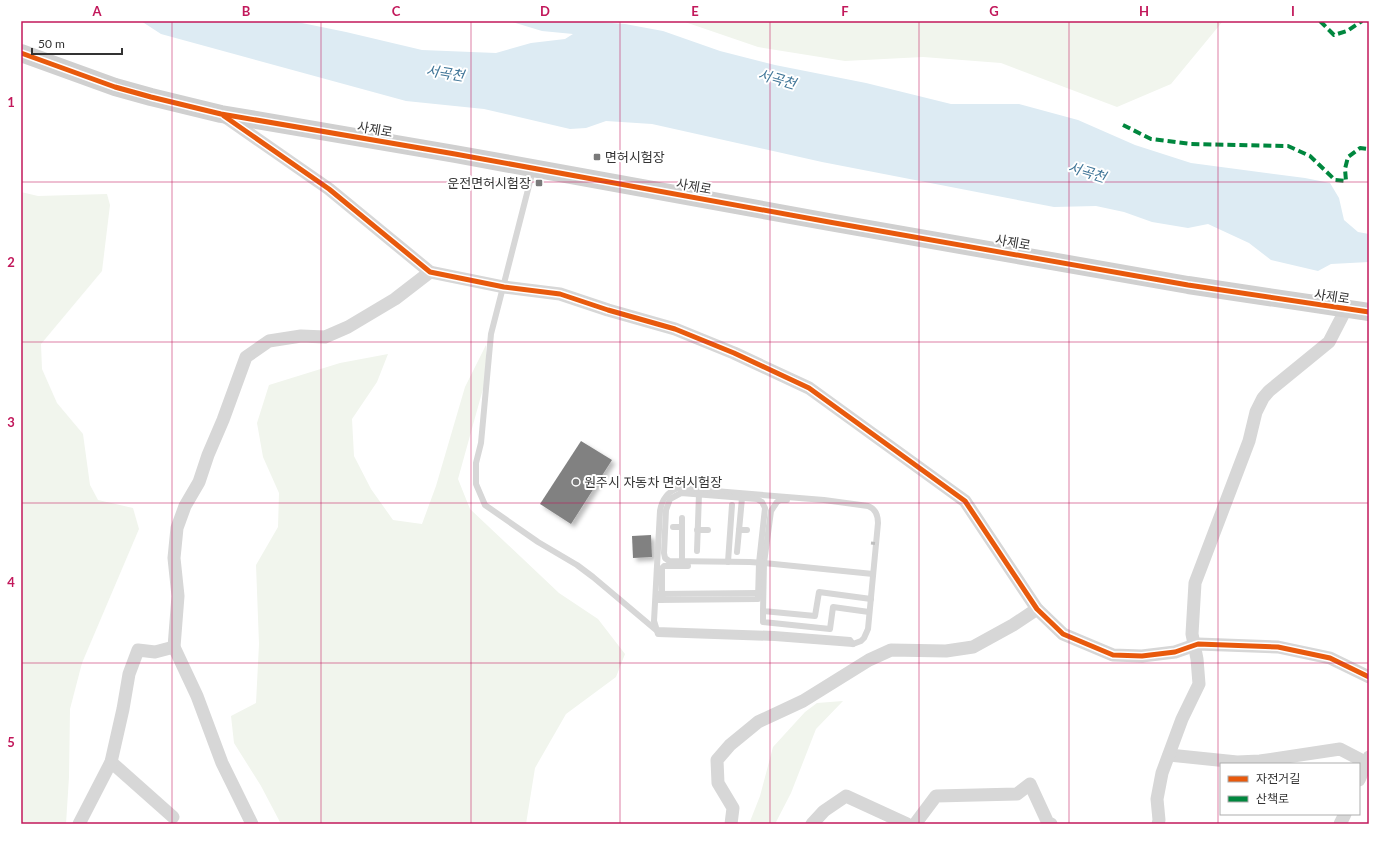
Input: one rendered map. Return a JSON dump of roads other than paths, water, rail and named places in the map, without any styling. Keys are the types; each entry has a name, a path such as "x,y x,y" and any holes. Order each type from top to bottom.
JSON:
{"street":[{"name":"사제로","path":"21,53 115,86 165,101 221,114 534,168 1188,285 1369,312"},
{"path":"221,114 330,189 430,272 504,287 560,294 608,310 675,329 734,353 809,388 965,501 1038,609 1063,634 1113,655 1142,656 1175,652 1198,644 1278,647 1330,658 1369,677"},
{"path":"252,824 222,763 198,696 174,647 178,596 174,558 177,528 185,506 199,482 246,357 269,341 301,336 325,337 348,327 395,299 430,272"},
{"path":"1158,824 1157,799 1162,773 1182,719 1199,684 1197,659 1192,634 1195,583 1249,441 1256,412 1263,398 1269,391 1329,342 1346,309"},
{"path":"731,824 733,808 718,783 717,760 730,745 758,722 803,701 868,660 891,650 946,651 973,647 1038,609"},
{"path":"79,824 111,762 124,709 129,674 138,650 155,652 174,647"},
{"path":"1169,755 1237,762 1260,761 1340,749 1368,760 1360,778"},
{"path":"111,762 173,817"},
{"path":"915,824 936,796 1017,794 1030,784 1048,822 1051,824"},
{"path":"812,824 824,811 846,796 907,824"},
{"path":"1340,824 1344,815"}],"lane":[{"path":"534,168 491,334 481,444 476,463 476,484 485,505 538,542 577,565 657,632 775,638 853,644 861,641 866,634 871,598 876,524 875,514 869,509 785,500 777,502 771,511 761,565 763,622 830,629 833,607 869,612"},
{"path":"659,597 658,547 662,504 666,496 671,491 678,488 824,500 868,506 874,509 878,515 872,576"},
{"path":"659,597 758,593 761,565 765,508 762,502 757,499 699,494 678,494 670,499 667,504 664,556 669,561 728,562 761,565 872,576"},
{"path":"697,551 699,494"},
{"path":"737,552 742,498"},
{"path":"728,562 728,519 732,505"},
{"path":"682,518 682,562"},
{"path":"674,527 682,527"},
{"path":"697,530 708,530"},
{"path":"739,530 747,530"},
{"path":"657,632 654,621 659,597 662,568 664,566 761,565"},
{"path":"763,611 815,616 819,592 871,598"}],"water":[{"name":"서곡천","path":"141,21 292,21 422,50 496,53 531,43 565,39 573,34 542,31 509,21 584,21 625,24 663,31 720,51 775,65 866,83 951,104 1019,104 1078,120 1135,145 1191,163 1305,178 1330,183 1339,198 1344,220 1358,232 1369,234 1369,262 1331,264 1318,271 1271,260 1249,243 1208,224 1188,228 1152,222 1124,212 1096,206 1054,207 822,162 652,124 606,121 586,128 570,129 484,109 406,101 161,34"}],"railway":[{"path":"871,543 878,544"}],"place":[{"name":"면허시험장","path":"597,157"},
{"name":"운전면허시험장","path":"539,183"},
{"name":"원주시 자동차 면허시험장","path":"576,482"}]}
